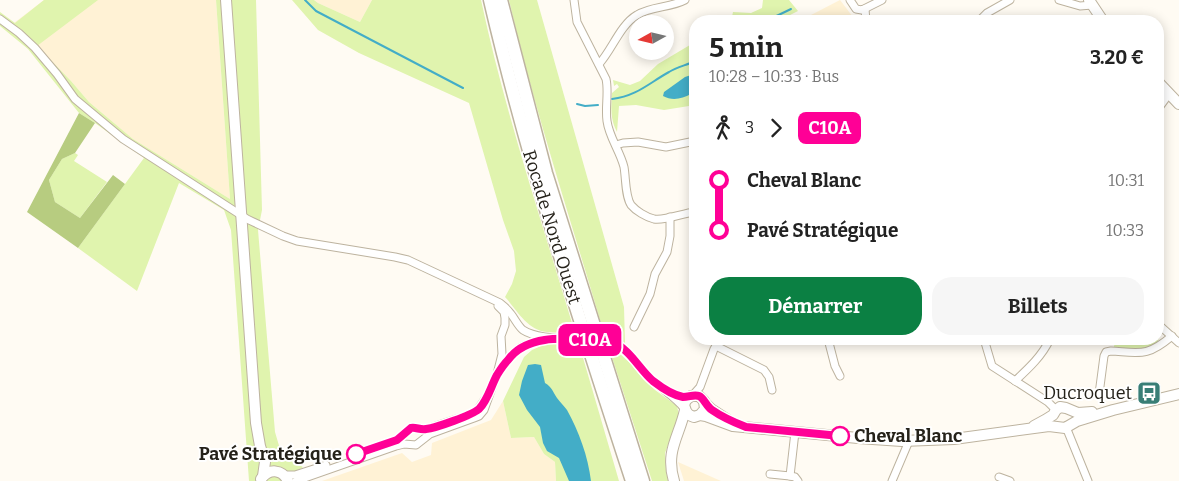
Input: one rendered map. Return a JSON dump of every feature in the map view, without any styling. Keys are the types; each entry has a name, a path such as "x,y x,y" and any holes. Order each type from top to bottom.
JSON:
{"highway":[{"name":"Rocade Nord Ouest","path":"490,0 533,165 590,352 632,481"},
{"name":"Rocade Nord Ouest","path":"500,0 549,182 643,481"},
{"path":"590,352 626,481"}],"street":[{"path":"226,0 244,216 256,423 265,462 262,478"},
{"path":"574,0 577,22 606,81 606,120 622,162 628,198 631,204 636,210 651,218 658,219 689,213"},
{"path":"598,64 608,53 627,23 635,16 647,10 678,4 685,0"},
{"path":"850,0 856,9 862,10 882,0"},
{"path":"985,15 1010,0"},
{"path":"1059,0 1080,6 1091,3 1100,15"},
{"path":"865,9 866,15"},
{"path":"0,19 35,48 75,99 87,110 123,138 244,216 297,241 404,259 504,306 511,313 526,338 520,348 510,357 497,374"},
{"path":"1164,89 1179,104"},
{"path":"1164,101 1169,94"},
{"path":"616,145 638,142 666,147 689,142"},
{"path":"634,327 650,294 655,274 667,252 670,236 670,217"},
{"path":"296,481 401,444 416,445 430,434 478,416 484,410 497,374 502,354 501,334 505,318 504,312 497,305 484,297"},
{"path":"503,331 512,325 535,334 578,339"},
{"path":"1164,329 1179,343"},
{"path":"1164,342 1172,336"},
{"path":"501,340 504,346 514,350 540,341 560,338"},
{"path":"605,340 614,343 631,356 649,377 666,390 689,415 706,416 730,425 795,432 887,440 954,439 1049,426 1065,426 1113,410 1179,394"},
{"path":"674,481 670,459 685,409 685,401 700,387 717,345"},
{"path":"723,345 764,370 768,375 772,390"},
{"path":"830,345 835,366 840,376"},
{"path":"986,345 992,366 1048,402 1054,412 1054,422 1065,426 1088,481"},
{"path":"1015,381 1038,358 1047,345"},
{"path":"1099,394 1106,352 1111,350 1139,353 1149,351 1161,345"},
{"path":"675,439 682,428 704,411 700,387"},
{"path":"666,390 680,396 698,396 710,409 746,427"},
{"path":"262,478 269,472 283,476 298,474 399,439 411,428 424,430 470,414 480,407 490,393"},
{"path":"1014,432 1041,423 1062,407 1082,413 1113,410"},
{"path":"1065,426 1073,420 1069,409"},
{"path":"418,429 422,434 422,440"},
{"path":"790,476 795,432"},
{"path":"405,433 404,439 409,445"},
{"path":"892,481 909,440"},
{"path":"259,442 267,458 283,476"},
{"path":"770,474 794,476 798,481"},
{"path":"998,477 1010,481"}],"shaded area":[{"path":"44,0 216,0 230,199 133,139 89,102 14,23"},
{"path":"314,0 372,0 360,22"},
{"path":"840,0 851,15 811,15"},
{"path":"503,401 511,438 534,437 544,454 555,462 556,481 322,481 402,453 412,462 431,455 432,443 491,420"},
{"path":"678,462 721,481 684,481"}],"green space":[{"path":"44,0 98,0 37,46 89,102 133,139 230,199 216,0 256,0 262,210 258,230 275,432 280,449 290,460 303,467 295,473 299,481 249,481 231,230 224,210 179,183 137,291 78,248 144,158 79,113 28,49 0,26 0,12 15,23"},
{"path":"292,0 314,0 360,22 372,0 481,0 501,84 575,333 547,332 534,328 523,319 505,297 516,271 514,251 503,220 469,103 359,53 318,30"},
{"path":"509,0 537,0 624,307 625,343 606,334 600,320 541,121"},
{"path":"763,0 789,0 798,11 790,15 732,15 733,12 751,13 762,8"},
{"path":"689,46 689,106 664,110 636,105 619,106 617,132 612,118 611,103 612,93 619,87 617,84 614,86 613,80 630,85 640,81 658,64 665,60 674,60 674,54"},
{"path":"79,113 95,123 75,153 62,159 49,180 55,202 80,218 113,175 125,184 78,248 27,212"},
{"path":"75,153 78,155 74,161 107,182 80,218 55,202 49,180 62,159"},
{"path":"551,344 579,344 619,481 556,481 555,462 544,454 534,437 511,438 503,401 524,357 532,350"},
{"path":"1114,345 1153,345 1135,349 1114,347"},
{"path":"609,348 619,353 655,390 677,406 679,415 665,453 668,481 652,481"}],"water":[{"path":"689,76 689,95 677,99 663,96 664,92"},
{"path":"528,365 541,365 545,383 551,388 571,418 585,453 591,481 569,481 559,458 547,451 543,443 540,427 527,410 519,395"}],"waterway":[{"path":"305,0 316,11 463,88"},
{"path":"778,15 791,9"},
{"path":"612,99 636,92 672,70 689,63"},
{"path":"577,104 585,106 598,105"}],"bus line":[{"name":"C10A","path":"356,454 397,440 411,428 427,429 475,412 483,404 490,393 497,374 513,353 531,343 560,338 605,340 614,343 629,354 652,380 666,390 683,397 699,396 710,409 734,423 746,427 840,436"}],"place":[{"name":"Ducroquet","path":"1149,393"},
{"name":"Cheval Blanc","path":"840,436"},
{"name":"Pavé Stratégique","path":"356,454"}]}
